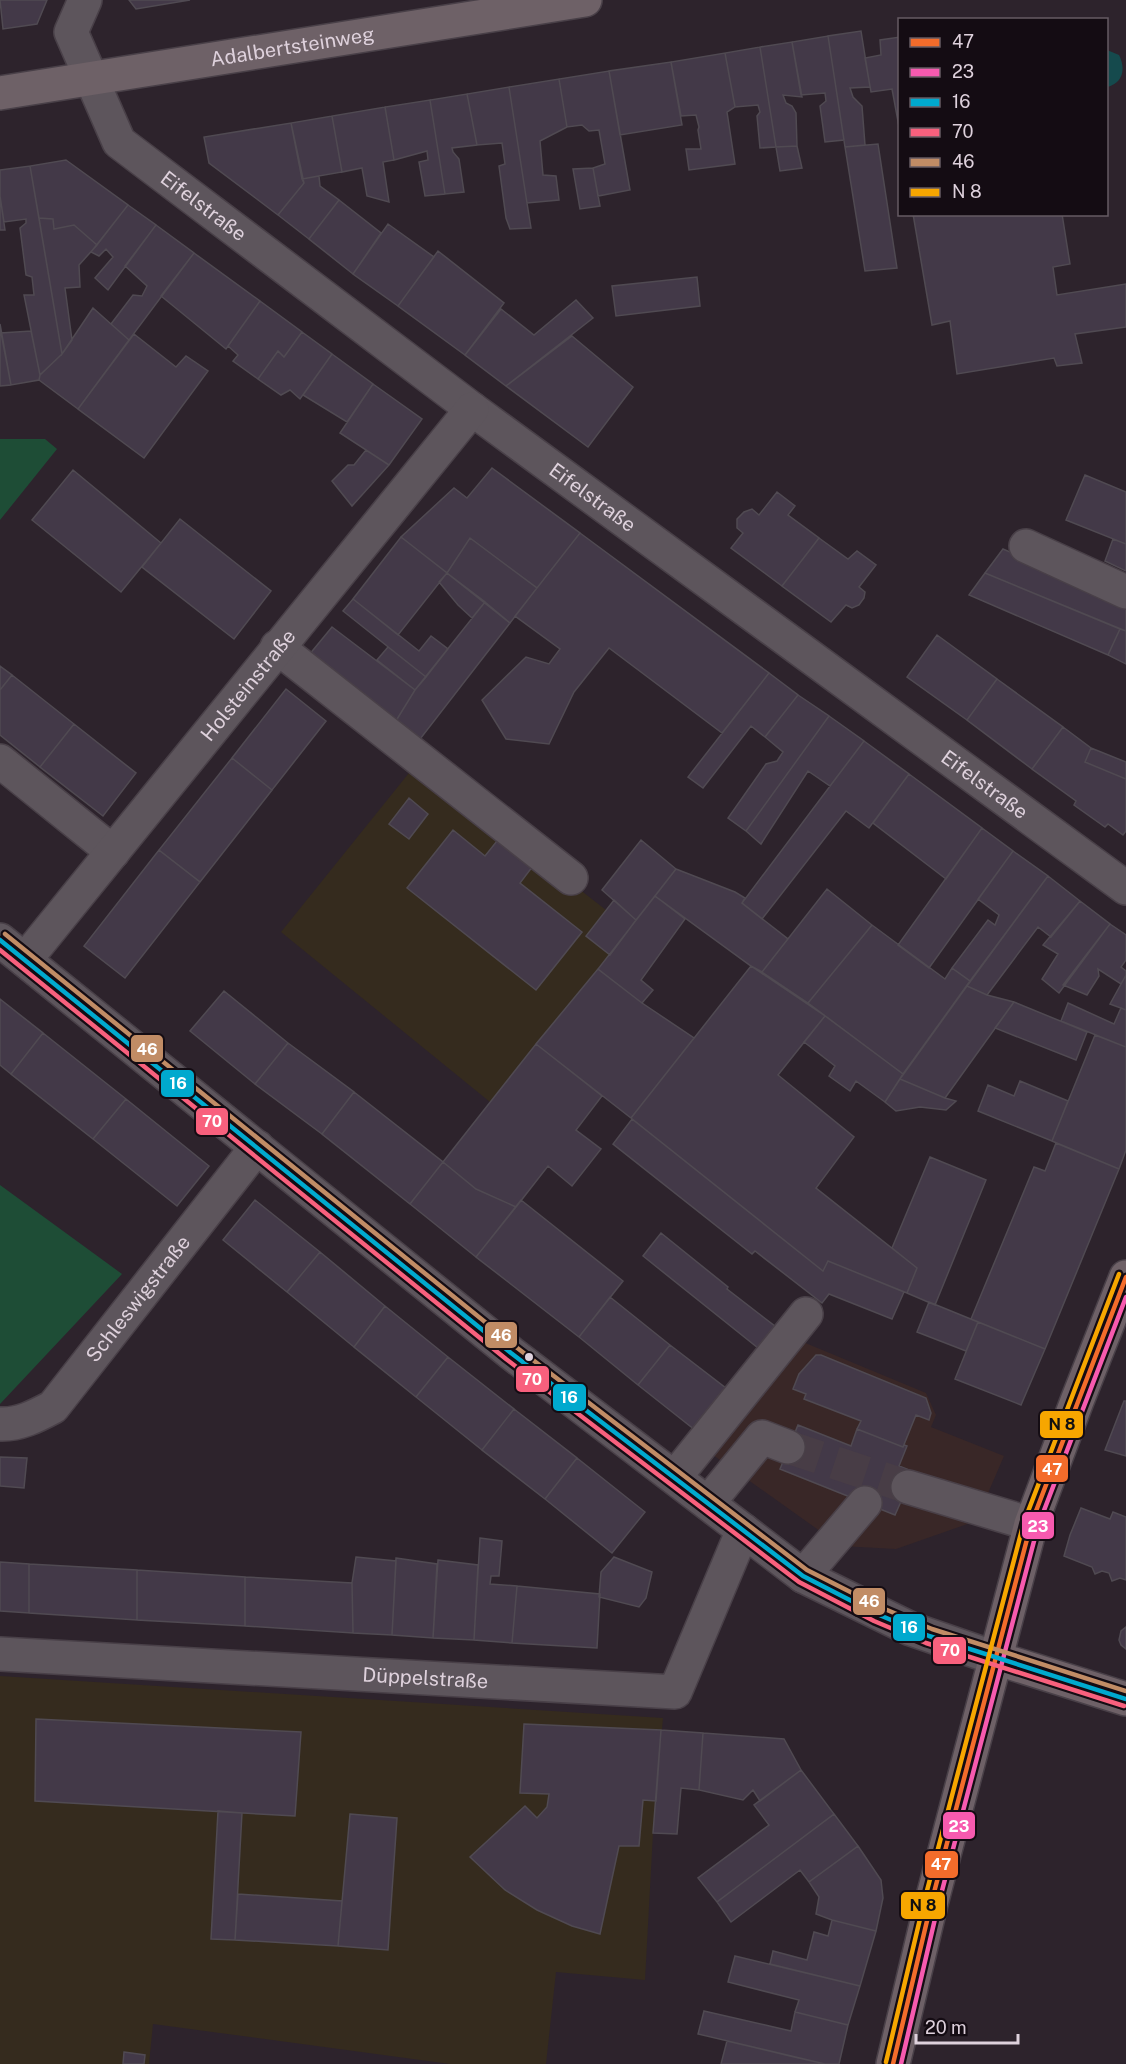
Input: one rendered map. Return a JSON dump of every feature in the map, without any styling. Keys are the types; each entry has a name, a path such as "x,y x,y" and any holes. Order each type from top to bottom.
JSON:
{"main road":[{"name":"Adalbertsteinweg","path":"0,93 585,0"},
{"path":"893,2064 931,1904 1032,1524 1126,1277"},
{"path":"995,1658 1126,1699"}],"street":[{"name":"Eifelstraße","path":"85,0 71,32 119,142 472,409 1126,888"},
{"name":"Holsteinstraße","path":"12,950 113,852 472,409"},
{"path":"1026,546 1126,592"},
{"path":"277,647 571,878"},
{"path":"0,761 113,852"},
{"path":"12,950 511,1353 803,1576 911,1629 995,1658"},
{"name":"Schleswigstraße","path":"0,1424 33,1418 52,1407 257,1147"},
{"path":"675,1477 806,1314"},
{"path":"708,1503 762,1437 788,1448"},
{"path":"908,1486 1032,1524"},
{"path":"803,1576 865,1503"},
{"name":"Düppelstraße","path":"0,1654 675,1692 743,1530"}],"shaded area":[{"path":"417,763 606,910 586,936 610,955 490,1102 281,932"},
{"path":"803,1342 926,1393 936,1415 931,1427 1004,1456 976,1521 896,1549 841,1546 713,1455"},
{"path":"0,1676 663,1718 653,1833 645,1980 556,1972 546,2064 450,2064 153,2024 149,2064 0,2064"}],"green space":[{"path":"0,439 45,439 57,449 0,520"},
{"path":"0,1185 122,1274 0,1404"}],"water":[{"path":"1108,50 1119,55 1122,65 1120,79 1108,87"}],"building":[{"path":"0,0 47,0 37,24 3,29"},
{"path":"129,0 190,0 136,9"},
{"path":"861,31 870,87 850,88 853,97 862,106 865,145 845,147 828,36"},
{"path":"828,36 844,140 825,142 820,106 826,101 825,93 801,95 792,42"},
{"path":"898,37 898,121 892,89 871,92 865,58 881,55 880,40"},
{"path":"792,42 802,97 783,95 786,103 792,106 796,113 797,146 776,147 760,47"},
{"path":"760,47 776,147 760,148 758,105 735,107 725,53"},
{"path":"725,53 735,107 727,112 735,164 689,170 686,149 701,149 699,127 696,115 681,116 671,62"},
{"path":"671,62 682,125 620,135 609,71"},
{"path":"609,71 630,190 598,196 593,168 605,164 599,130 589,131 582,125 567,127 559,79"},
{"path":"559,79 567,127 540,141 543,175 556,176 559,200 527,203 509,87"},
{"path":"509,87 531,228 510,229 506,218 499,166 505,164 502,143 477,145 467,94"},
{"path":"467,94 477,145 452,148 459,159 464,192 445,194 430,100"},
{"path":"430,100 445,194 425,196 419,162 428,160 427,151 394,160 385,107"},
{"path":"385,107 394,160 383,162 389,202 367,196 362,168 342,172 332,116"},
{"path":"332,116 342,172 302,179 291,123"},
{"path":"291,123 304,183 278,215 209,163 204,137"},
{"path":"878,144 897,268 865,271 845,147"},
{"path":"797,146 802,168 780,171 776,147"},
{"path":"66,160 128,205 97,245 74,225 54,229 53,219 39,218 30,166"},
{"path":"30,166 62,354 40,375 24,295 34,295 32,277 26,275 20,228 26,223 26,219 4,222 0,196 0,170"},
{"path":"593,168 600,206 580,209 573,169"},
{"path":"319,176 320,186 339,200 309,239 278,215 304,183 302,179"},
{"path":"0,196 5,230 0,230"},
{"path":"339,200 381,233 353,274 309,239"},
{"path":"128,205 156,225 108,290 95,278 113,257 106,249 99,256 91,252"},
{"path":"913,216 1062,216 1070,264 1053,267 1057,295 1126,284 1126,327 1075,334 1082,363 1057,366 1054,358 957,374 950,321 932,325"},
{"path":"39,218 53,219 54,229 74,225 97,245 79,265 80,287 65,288 72,340 62,354"},
{"path":"388,224 434,257 398,306 353,274"},
{"path":"156,225 194,253 129,340 111,324 133,295 142,296 147,286 125,266"},
{"path":"438,251 504,303 465,355 398,306"},
{"path":"194,253 260,301 226,349 161,296"},
{"path":"697,277 700,306 616,316 612,286"},
{"path":"576,300 593,318 506,386 465,355 501,309 534,335"},
{"path":"260,301 302,332 284,357 278,351 258,379 233,361 238,355 228,346"},
{"path":"93,308 129,340 78,409 39,380 40,375 62,354"},
{"path":"0,324 11,385 0,386"},
{"path":"31,331 39,380 11,385 1,333"},
{"path":"302,332 332,354 300,399 290,390 281,395 258,379 278,351 284,357"},
{"path":"134,334 176,367 186,356 208,371 144,458 78,409"},
{"path":"572,336 633,387 588,447 506,386"},
{"path":"332,354 373,384 347,422 303,395"},
{"path":"373,384 422,419 389,465 340,433"},
{"path":"366,450 389,465 352,506 332,481 348,465 354,465"},
{"path":"492,468 580,533 537,588 470,538 447,573 401,537 454,488 467,498"},
{"path":"73,470 161,543 121,592 32,520"},
{"path":"1085,475 1126,492 1126,544 1066,520"},
{"path":"777,492 795,506 788,515 819,538 782,586 731,548 743,533 737,528 737,519 744,512 752,509 759,515"},
{"path":"180,519 271,591 234,639 142,567"},
{"path":"580,533 769,673 722,733 609,648 574,692 549,744 506,739 482,700 526,657 549,664 560,649 515,616"},
{"path":"401,537 447,573 398,635 353,599"},
{"path":"470,538 537,588 510,623 447,573"},
{"path":"819,538 848,559 857,551 876,565 859,587 865,592 859,605 852,608 846,605 831,622 782,586"},
{"path":"1113,539 1126,544 1126,571 1105,561"},
{"path":"1003,549 1126,602 1126,631 985,573"},
{"path":"447,573 485,602 472,618 439,582"},
{"path":"985,573 1120,629 1108,655 969,595"},
{"path":"353,599 419,651 431,636 448,649 426,677 343,611"},
{"path":"485,602 510,623 417,743 394,724 415,690"},
{"path":"332,627 415,690 394,724 309,655"},
{"path":"1120,629 1126,631 1126,664 1108,655"},
{"path":"937,635 997,679 967,720 907,677"},
{"path":"388,647 426,677 415,690 377,660"},
{"path":"0,666 12,675 0,690"},
{"path":"769,673 798,695 765,737 751,726 703,788 688,777"},
{"path":"12,675 74,724 40,767 0,735 0,690"},
{"path":"997,679 1063,727 1032,769 967,720"},
{"path":"286,689 326,721 272,790 232,758"},
{"path":"798,695 829,716 746,831 728,818 766,764 777,761 783,752 765,737"},
{"path":"829,716 864,741 830,786 808,771 761,844 746,831"},
{"path":"74,724 136,773 103,816 40,767"},
{"path":"1063,727 1091,748 1085,762 1126,779 1126,831 1123,835 1108,824 1105,827 1074,805 1076,801 1032,769"},
{"path":"864,741 909,774 869,828 846,811 762,919 742,903"},
{"path":"1091,748 1126,762 1126,779 1085,762"},
{"path":"232,758 272,790 200,882 159,850"},
{"path":"909,774 982,828 946,879 873,823"},
{"path":"409,798 428,814 409,839 389,824"},
{"path":"982,828 1013,851 929,968 898,945"},
{"path":"453,830 485,856 501,836 536,862 520,883 582,932 536,990 407,888"},
{"path":"641,840 676,869 636,920 602,890"},
{"path":"159,850 200,882 125,978 84,946"},
{"path":"1013,851 1048,876 970,981 952,968 988,920 995,925 999,915 978,899"},
{"path":"676,869 745,898 742,903 788,939 762,972 655,896"},
{"path":"1048,876 1080,901 1051,937 1038,927 987,995 967,986"},
{"path":"827,889 872,925 808,1003 762,972"},
{"path":"655,896 685,919 641,980 653,990 642,1003 598,969"},
{"path":"614,900 636,920 610,955 586,936"},
{"path":"1080,901 1110,924 1059,993 1042,979 1058,954 1043,945"},
{"path":"1110,924 1126,935 1126,960 1121,967 1126,971 1126,975 1121,984 1098,969 1099,976 1087,995 1063,985"},
{"path":"872,925 945,979 952,968 970,981 903,1074 808,1003"},
{"path":"751,966 825,1016 778,1075 854,1137 816,1188 917,1268 907,1293 828,1261 823,1271 631,1118"},
{"path":"598,969 642,1003 694,1038 631,1118 536,1044"},
{"path":"1126,975 1126,1010 1110,1004"},
{"path":"967,986 987,995 1014,1002 945,1098 900,1079"},
{"path":"224,991 288,1043 255,1084 190,1031"},
{"path":"0,999 43,1033 11,1074 0,1065"},
{"path":"1014,1002 1087,1032 1076,1060 995,1028"},
{"path":"1068,1003 1114,1024 1121,1008 1126,1010 1126,1047 1061,1021"},
{"path":"825,1016 903,1074 885,1102 856,1081 850,1091 829,1076 835,1066 804,1042"},
{"path":"43,1033 126,1099 93,1139 11,1074"},
{"path":"1095,1035 1126,1047 1126,1150 1119,1169 1052,1141"},
{"path":"288,1043 354,1092 322,1134 255,1084"},
{"path":"536,1044 602,1096 576,1130 601,1149 572,1186 548,1166 516,1207 476,1189 443,1162"},
{"path":"900,1079 956,1101 946,1110 920,1107 896,1111 885,1102"},
{"path":"1020,1081 1068,1101 1052,1141 978,1111 988,1085 1014,1096"},
{"path":"354,1092 443,1162 410,1204 322,1134"},
{"path":"126,1099 209,1166 177,1206 93,1139"},
{"path":"632,1119 823,1271 828,1261 904,1292 892,1319 829,1294 822,1303 755,1251 752,1254 613,1144"},
{"path":"1056,1143 1119,1169 1045,1349 971,1319 1034,1167 1045,1171"},
{"path":"930,1157 986,1180 935,1305 907,1293 917,1268 892,1248"},
{"path":"443,1162 476,1189 516,1207 476,1257 410,1204"},
{"path":"255,1200 320,1252 287,1292 223,1240"},
{"path":"521,1200 623,1281 579,1337 476,1257"},
{"path":"661,1233 780,1330 763,1352 643,1256"},
{"path":"320,1252 385,1306 354,1347 287,1292"},
{"path":"610,1297 670,1345 638,1385 579,1337"},
{"path":"929,1302 978,1322 966,1351 917,1332"},
{"path":"385,1306 448,1357 416,1397 354,1347"},
{"path":"978,1322 1045,1349 1021,1405 955,1379"},
{"path":"670,1345 731,1392 700,1434 638,1385"},
{"path":"816,1355 821,1355 926,1398 931,1413 929,1420 916,1415 903,1447 857,1429 861,1421 804,1399 806,1394 793,1389 799,1374"},
{"path":"448,1357 514,1409 482,1450 416,1397"},
{"path":"1124,1401 1126,1401 1126,1456 1105,1450"},
{"path":"514,1409 577,1458 545,1499 482,1450"},
{"path":"798,1425 851,1446 857,1429 903,1447 907,1446 899,1466 914,1472 895,1515 780,1469"},
{"path":"0,1457 27,1458 24,1488 0,1486"},
{"path":"577,1458 645,1512 612,1553 545,1499"},
{"path":"1081,1508 1110,1519 1113,1512 1126,1517 1126,1580 1120,1578 1112,1581 1109,1573 1102,1571 1095,1574 1092,1567 1064,1556"},
{"path":"480,1538 502,1541 499,1576 491,1576 490,1584 517,1586 512,1643 474,1640"},
{"path":"356,1557 396,1561 392,1635 353,1633 352,1583"},
{"path":"614,1557 652,1572 646,1598 639,1607 599,1597 601,1572"},
{"path":"396,1558 437,1564 433,1638 392,1635"},
{"path":"438,1560 478,1565 474,1640 433,1638"},
{"path":"0,1562 29,1564 29,1613 0,1611"},
{"path":"29,1564 137,1570 137,1620 29,1613"},
{"path":"137,1570 245,1577 245,1626 137,1620"},
{"path":"245,1577 352,1583 353,1633 245,1626"},
{"path":"517,1586 600,1594 597,1648 512,1643"},
{"path":"1126,1627 1126,1649 1119,1640 1121,1631"},
{"path":"36,1719 301,1732 295,1816 35,1801"},
{"path":"524,1724 661,1730 656,1801 643,1800 639,1846 619,1846 600,1934 572,1926 537,1910 505,1890 470,1857 525,1806 537,1818 547,1807 549,1794 520,1793"},
{"path":"661,1730 703,1733 699,1790 681,1788 677,1834 653,1833"},
{"path":"703,1733 784,1739 801,1770 760,1801 753,1790 743,1800 699,1790"},
{"path":"801,1770 834,1814 717,1902 698,1878 769,1825 754,1805"},
{"path":"218,1811 242,1813 235,1940 211,1939"},
{"path":"350,1814 397,1818 388,1950 338,1946"},
{"path":"834,1814 858,1846 809,1882 800,1870 731,1922 717,1902"},
{"path":"858,1846 881,1880 883,1898 876,1931 816,1914 819,1897 809,1882"},
{"path":"238,1894 342,1901 338,1946 235,1940"},
{"path":"832,1920 876,1931 860,1986 770,1964 773,1951 807,1960 814,1932 828,1936"},
{"path":"735,1956 860,1986 848,2025 795,2012 799,2000 728,1982"},
{"path":"704,2011 791,2031 795,2012 848,2025 839,2064 825,2064 698,2034"},
{"path":"727,2041 790,2056 825,2064 721,2064"},
{"path":"124,2052 145,2055 144,2064 123,2064"}],"tunnel":[{"path":"788,1447 908,1487"}],"transit line":[{"name":"46","path":"5,934 516,1347 807,1570 880,1607 932,1629 1126,1691"},
{"name":"16","path":"0,940 511,1353 803,1576 877,1614 929,1636 1126,1699"},
{"name":"70","path":"0,950 506,1359 799,1582 874,1621 926,1643 1124,1706"},
{"path":"886,2062 924,1902 1024,1522 1119,1274"},
{"name":"47","path":"893,2064 931,1904 1031,1524 1126,1277"},
{"name":"23","path":"901,2064 938,1906 1038,1526 1126,1297"}]}
